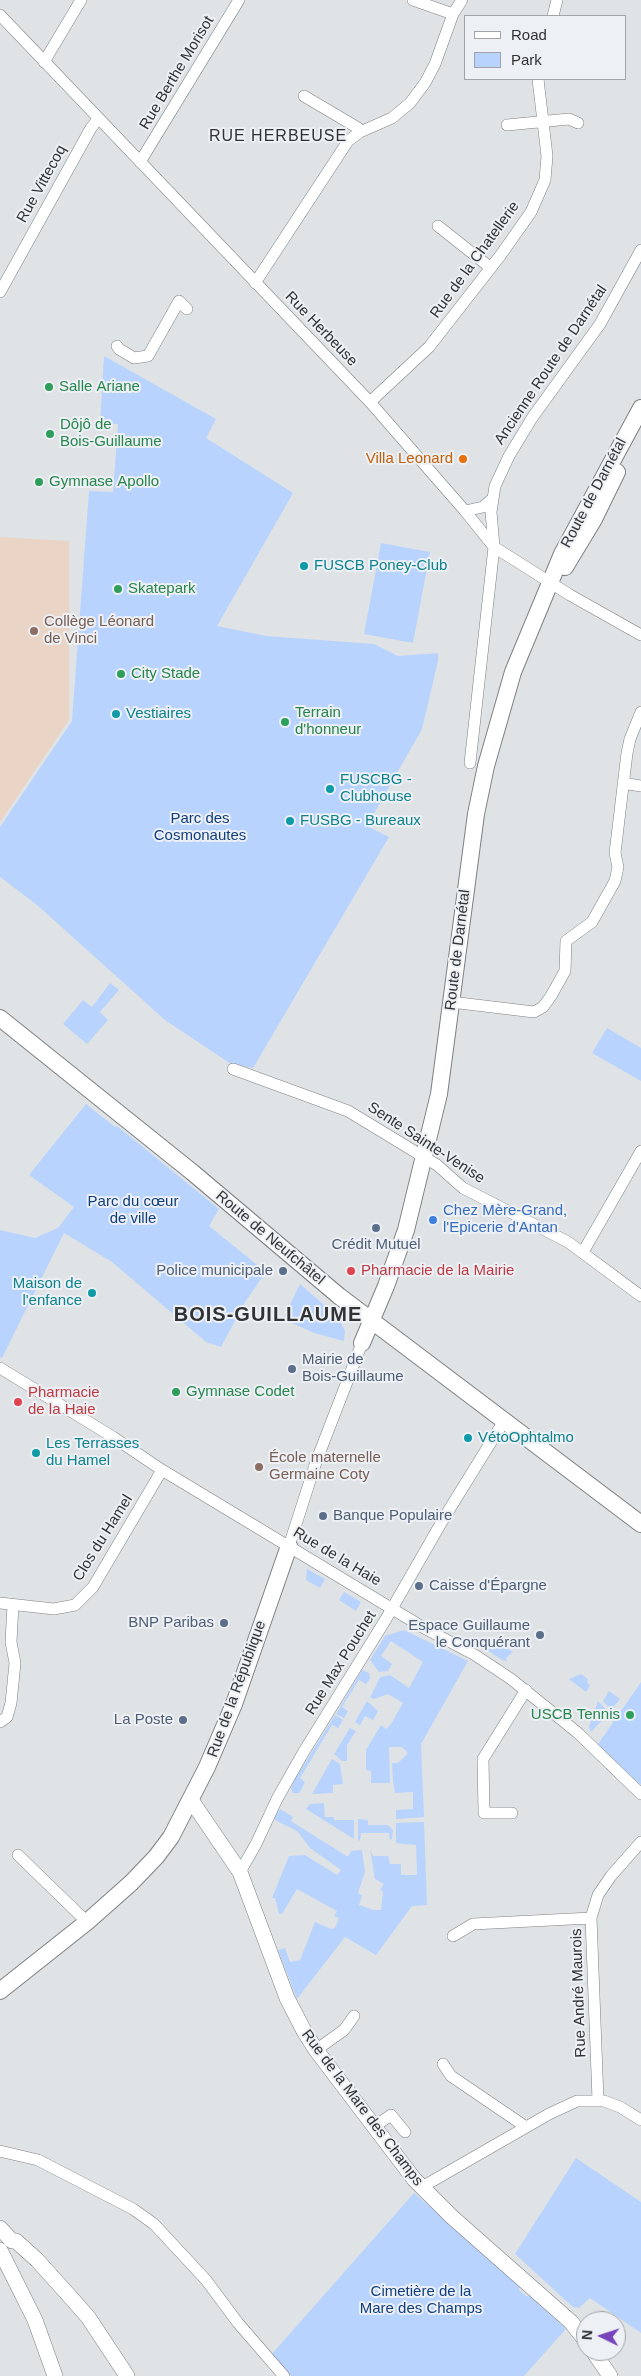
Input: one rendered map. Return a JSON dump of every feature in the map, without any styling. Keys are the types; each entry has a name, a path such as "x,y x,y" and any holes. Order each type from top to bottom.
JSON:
{"main road":[{"name":"Route de Darnétal","path":"371,1320 386,1286 406,1230 441,1083 476,814 486,766 513,672 537,612 552,582 562,554 641,408"},
{"name":"Route de Darnétal","path":"552,582 571,559 641,429"},
{"name":"Route de Neufchâtel","path":"0,1018 192,1172 371,1320 641,1524"},
{"name":"Rue de la République","path":"362,1343 371,1320"},
{"name":"Rue de la République","path":"0,1991 87,1922 131,1883 156,1857 173,1834 191,1800 234,1704 289,1546"}],"street":[{"path":"44,62 81,0"},
{"name":"Rue Berthe Morisot","path":"140,162 239,0"},
{"path":"413,0 453,14"},
{"path":"255,283 348,140 360,132 392,118 410,103 425,83 435,64 453,14 462,0"},
{"path":"552,15 557,0"},
{"name":"Rue Herbeuse","path":"0,15 370,402 494,547 570,595 641,635"},
{"name":"Rue de la Chatellerie","path":"370,402 429,347 491,268 530,212 545,180 547,156 538,80"},
{"path":"304,96 358,128 360,132"},
{"name":"Rue Vittecoq","path":"0,292 91,128 98,119"},
{"path":"507,125 569,119 578,122"},
{"path":"438,226 491,268"},
{"name":"Ancienne Route de Darnétal","path":"494,547 492,499 501,470 532,418 600,324 641,250"},
{"path":"117,346 118,349 134,358 148,356 179,302 188,309"},
{"path":"465,511 482,507 492,499"},
{"path":"470,763 494,547"},
{"path":"451,1002 534,1012 543,1007 564,971 566,941 592,922 615,881 618,867 615,853 630,739 641,712"},
{"path":"624,783 641,786"},
{"name":"Sente Sainte-Venise","path":"233,1069 348,1111 441,1168 463,1188 504,1207 583,1252 641,1296"},
{"path":"583,1252 641,1151"},
{"name":"Rue de la République","path":"289,1546 316,1462 362,1343"},
{"name":"Rue de la Haie","path":"0,1368 113,1437 162,1470 392,1609 475,1655 526,1690 578,1733 641,1794"},
{"name":"Rue Max Pouchet","path":"240,1872 250,1857 277,1799 303,1753 392,1609 444,1518 504,1421"},
{"name":"Clos du Hamel","path":"0,1603 54,1609 75,1605 93,1587 162,1470"},
{"path":"0,1722 7,1718 12,1703 15,1663 11,1642 13,1604"},
{"path":"512,1813 484,1813 483,1760 526,1690"},
{"name":"Rue de la Mare des Champs","path":"191,1800 240,1872 287,1998 316,2050 422,2187 576,2328"},
{"name":"Rue André Maurois","path":"598,2100 591,1918 598,1895 611,1876 641,1842"},
{"path":"18,1855 87,1922"},
{"path":"453,1936 473,1924 591,1918"},
{"path":"316,2050 344,2030 354,2016"},
{"path":"443,2064 451,2076 526,2127"},
{"path":"422,2187 526,2127 577,2101 598,2100 620,2106 641,2120"},
{"path":"375,2126 391,2115 405,2132"},
{"path":"0,2151 38,2160 133,2209 154,2224 206,2280 238,2323 284,2376"},
{"path":"0,2228 5,2249 35,2320 55,2376"},
{"path":"5,2249 16,2241 24,2248 88,2318 127,2376"},
{"path":"600,2361 610,2376"}],"shaded area":[{"name":"Collège Léonard de Vinci","path":"0,537 69,541 69,720 0,822"}],"green space":[{"name":"Parc des Cosmonautes","path":"104,356 216,419 206,438 293,493 217,626 266,636 374,644 398,656 438,653 438,661 422,729 367,826 389,837 253,1068 231,1064 165,1020 37,905 0,877 0,827 72,721 89,491 113,492 118,424 100,423"},
{"path":"381,543 430,552 413,643 364,634"},
{"path":"110,983 119,990 100,1012 108,1020 87,1044 63,1024 83,1000 92,1007"},
{"path":"607,1028 641,1048 641,1081 592,1053"},
{"name":"Parc du cœur de ville","path":"86,1104 115,1127 117,1126 219,1209 209,1226 266,1272 245,1302 221,1347 206,1342 112,1262 64,1233 2,1358 0,1357 0,1230 35,1238 58,1228 74,1207 29,1175"},
{"path":"300,1284 338,1317 345,1331 344,1341 314,1333 283,1319"},
{"path":"307,1569 325,1579 320,1588 306,1580"},
{"path":"344,1592 361,1602 356,1611 339,1600"},
{"path":"404,1630 468,1661 421,1744 424,1817 396,1819 396,1810 413,1809 413,1792 395,1793 393,1782 392,1763 398,1763 408,1753 402,1747 389,1747 390,1783 371,1783 371,1771 366,1770 366,1750 381,1725 386,1729 391,1724 403,1703 388,1694 374,1699 370,1698 380,1677 390,1675 409,1688 423,1662 391,1641 381,1656 392,1664 388,1671 379,1672 370,1660 385,1636"},
{"path":"498,1642 513,1652 506,1658 507,1661 502,1660 483,1647 485,1644 493,1650"},
{"path":"362,1670 369,1673 370,1679 366,1684 359,1680 342,1707 348,1711 344,1718 336,1714"},
{"path":"581,1674 588,1679 587,1682 590,1685 586,1692 569,1679"},
{"name":"USCB Tennis","path":"641,1682 641,1785 596,1747"},
{"path":"609,1691 620,1699 611,1710 603,1701"},
{"path":"367,1701 378,1711 373,1720 365,1716 360,1725 355,1722"},
{"path":"598,1701 609,1713 591,1732 589,1727"},
{"path":"335,1715 343,1720 338,1728 332,1725 300,1778 305,1782 302,1788 299,1793 293,1793 291,1788 295,1779"},
{"path":"350,1728 356,1731 347,1745 347,1761 342,1761 334,1754"},
{"path":"332,1759 340,1764 343,1784 333,1785 333,1793 312,1794"},
{"path":"324,1803 325,1817 334,1817 334,1820 354,1820 354,1839 306,1809 310,1804"},
{"path":"280,1809 293,1817 291,1821 348,1857 351,1851 362,1850 365,1872 358,1893 362,1896 359,1905 374,1910 381,1910 383,1892 380,1890 384,1884 375,1879 370,1849 373,1856 388,1856 390,1864 401,1864 401,1875 417,1875 416,1845 396,1843 396,1823 424,1822 427,1905 412,1906 376,1955 345,1937 297,1999 278,1950 285,1948 290,1962 300,1960 315,1922 331,1929 335,1928 339,1918 334,1916 337,1911 297,1889 282,1914 279,1914 275,1898 272,1898 289,1856 305,1855 337,1875 341,1870 310,1848 297,1831 275,1820 274,1818"},
{"path":"358,1819 368,1820 368,1825 388,1825 393,1830 392,1839 390,1840 389,1833 361,1833 360,1841 358,1840"},
{"path":"576,2158 641,2202 641,2333 626,2323 626,2311 609,2311 590,2298 579,2308 573,2307 515,2254"},
{"name":"Cimetière de la Mare des Champs","path":"414,2193 520,2286 519,2290 526,2296 530,2296 566,2329 524,2376 291,2376 271,2355"}],"place":[{"name":"Salle Ariane","path":"49,387"},
{"name":"Dôjô de Bois-Guillaume","path":"50,434"},
{"name":"Villa Leonard","path":"463,459"},
{"name":"Gymnase Apollo","path":"39,482"},
{"name":"FUSCB Poney-Club","path":"304,566"},
{"name":"Skatepark","path":"118,589"},
{"name":"Collège Léonard de Vinci","path":"34,631"},
{"name":"City Stade","path":"121,674"},
{"name":"Vestiaires","path":"116,714"},
{"name":"Terrain d'honneur","path":"285,722"},
{"name":"FUSCBG - Clubhouse","path":"330,789"},
{"name":"FUSBG - Bureaux","path":"290,821"},
{"name":"Chez Mère-Grand, l'Epicerie d'Antan","path":"433,1220"},
{"name":"Crédit Mutuel","path":"376,1228"},
{"name":"Police municipale","path":"283,1271"},
{"name":"Pharmacie de la Mairie","path":"351,1271"},
{"name":"Maison de l'enfance","path":"92,1293"},
{"name":"Mairie de Bois-Guillaume","path":"292,1369"},
{"name":"Gymnase Codet","path":"176,1392"},
{"name":"Pharmacie de la Haie","path":"18,1402"},
{"name":"VétoOphtalmo","path":"468,1438"},
{"name":"Les Terrasses du Hamel","path":"36,1453"},
{"name":"École maternelle Germaine Coty","path":"259,1467"},
{"name":"Banque Populaire","path":"323,1516"},
{"name":"Caisse d'Épargne","path":"419,1586"},
{"name":"BNP Paribas","path":"224,1623"},
{"name":"Espace Guillaume le Conquérant","path":"540,1635"},
{"name":"USCB Tennis","path":"630,1715"},
{"name":"La Poste","path":"183,1720"}],"district":[{"name":"RUE HERBEUSE","path":"278,137"},
{"name":"BOIS-GUILLAUME","path":"268,1315"}]}
